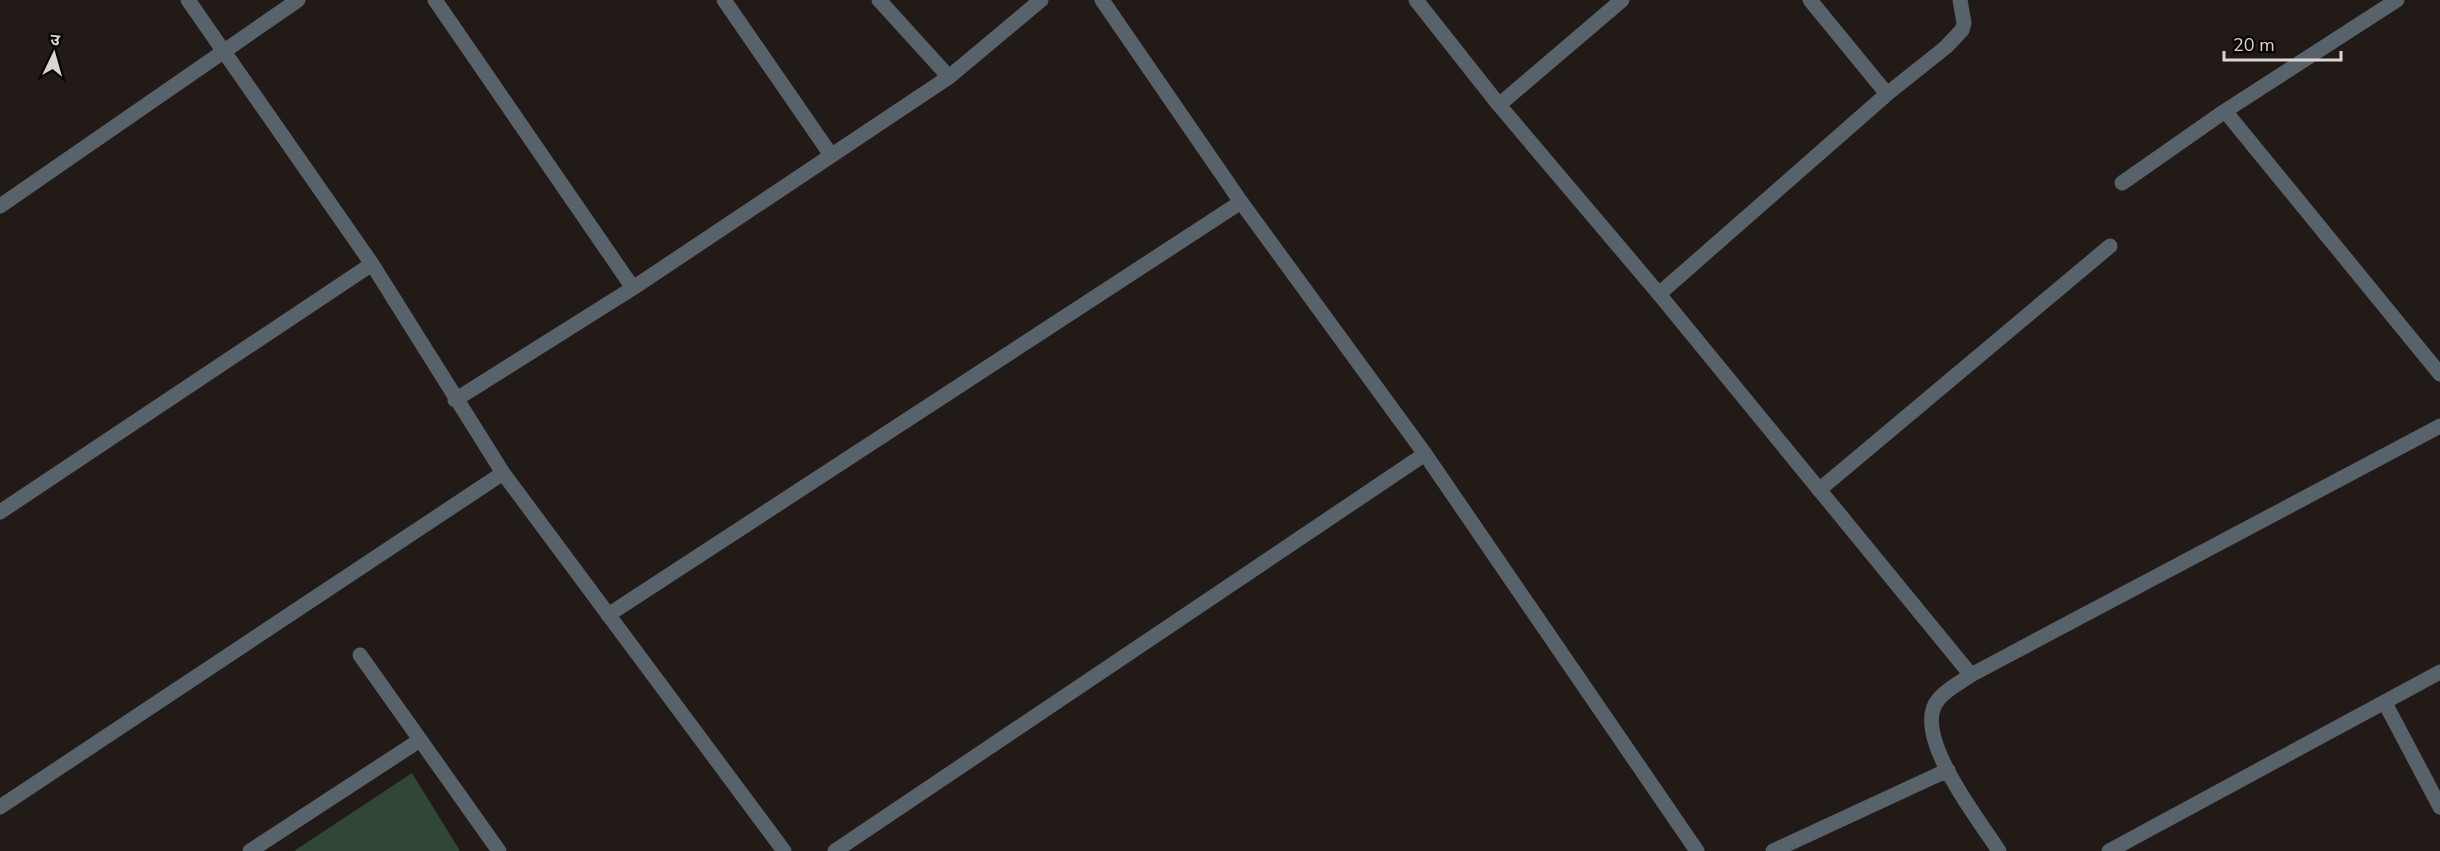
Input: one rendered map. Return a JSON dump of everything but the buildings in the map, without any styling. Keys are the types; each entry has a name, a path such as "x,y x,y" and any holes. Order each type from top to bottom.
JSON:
{"street":[{"path":"188,0 372,264 455,400 503,473 784,851"},
{"path":"0,206 298,0"},
{"path":"435,0 633,288"},
{"path":"724,0 831,155"},
{"path":"879,0 949,77"},
{"path":"455,400 633,288 949,77 1041,0"},
{"path":"1102,0 1241,202 1425,454 1696,851"},
{"path":"1416,0 1499,105 1659,294 1971,675"},
{"path":"1499,105 1622,0"},
{"path":"1810,0 1887,94"},
{"path":"1659,294 1887,94 1947,47 1962,30 1964,18 1960,0"},
{"path":"2122,183 2225,111 2397,0"},
{"path":"2225,111 2440,374"},
{"path":"608,615 1241,202"},
{"path":"1819,490 2110,246"},
{"path":"0,513 372,264"},
{"path":"1999,851 1936,751 1931,727 1932,711 1938,699 1971,675 2440,426"},
{"path":"835,851 1425,454"},
{"path":"0,807 503,473"},
{"path":"360,655 499,851"},
{"path":"2109,851 2440,672"},
{"path":"2385,703 2440,807"},
{"path":"250,851 420,740"},
{"path":"1773,851 1948,770"}],"green space":[{"path":"412,773 460,851 294,851"}]}
